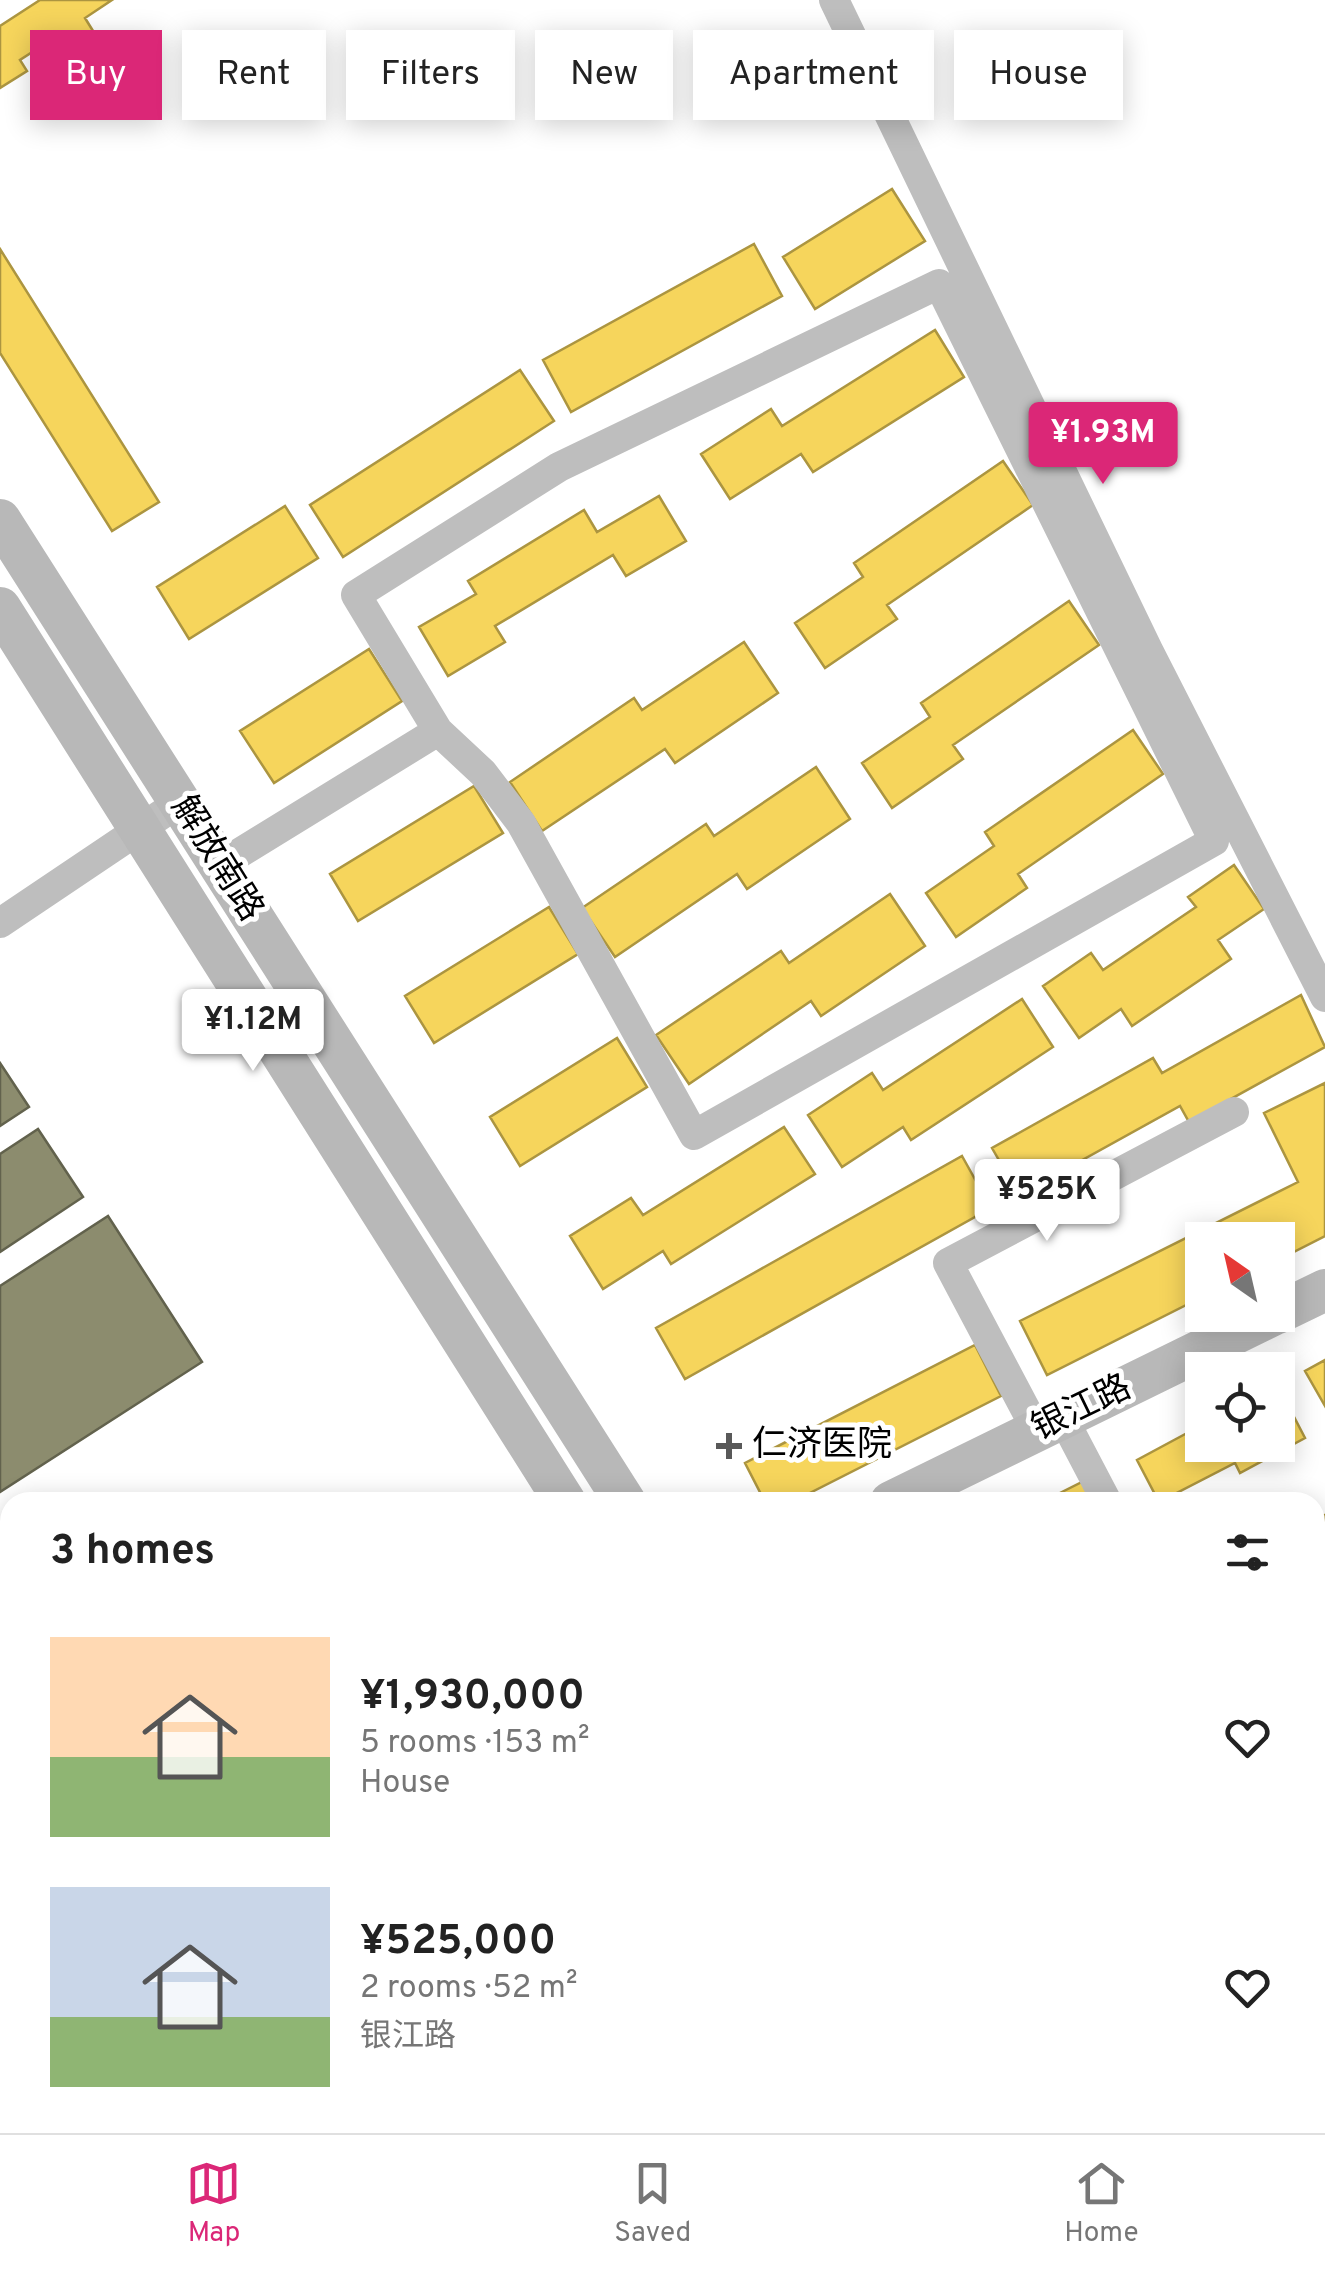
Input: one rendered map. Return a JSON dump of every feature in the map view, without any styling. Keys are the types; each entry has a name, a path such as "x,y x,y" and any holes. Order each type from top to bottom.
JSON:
{"main road":[{"name":"解放南路","path":"0,520 619,1492"},
{"name":"解放南路","path":"0,608 559,1492"},
{"name":"银江路","path":"1295,1304 1325,1290"},
{"name":"银江路","path":"912,1492 1239,1332"}],"street":[{"path":"834,0 1148,650 1325,997"},
{"path":"939,284 1214,842 694,1135 521,823 483,773 438,732 356,595 559,467 939,284"},
{"path":"220,865 438,732"},
{"path":"0,922 180,802"},
{"path":"1100,1492 1050,1425 948,1263 1234,1112"}],"building: Homes":[{"path":"40,0 112,0 85,18 92,30 30,30 30,54 20,60 27,71 0,88 0,26"},
{"path":"892,189 925,241 815,309 783,257"},
{"path":"754,244 782,296 571,412 543,360"},
{"path":"0,249 159,502 112,531 0,353"},
{"path":"935,330 964,377 813,472 801,454 730,499 701,454 771,409 782,426"},
{"path":"520,370 554,421 343,557 310,505"},
{"path":"1003,461 1033,505 887,605 897,619 825,668 795,623 863,577 854,563"},
{"path":"659,496 686,541 626,576 613,555 495,626 505,642 448,676 419,627 476,594 468,581 584,510 597,532"},
{"path":"285,506 318,558 189,639 157,587"},
{"path":"1069,601 1099,645 953,745 963,759 892,808 862,763 930,717 921,703"},
{"path":"744,642 778,693 675,763 665,749 542,831 510,782 634,698 642,710"},
{"path":"369,649 402,701 274,783 240,731"},
{"path":"1133,730 1163,774 1018,874 1027,888 956,937 926,893 994,846 985,832"},
{"path":"816,767 850,819 747,889 737,874 615,957 582,908 706,824 714,836"},
{"path":"474,786 503,833 358,921 330,874"},
{"path":"1234,865 1264,909 1218,940 1231,959 1132,1026 1121,1009 1079,1038 1043,986 1091,953 1103,970 1196,907 1188,897"},
{"path":"890,894 925,946 821,1016 811,1001 689,1084 656,1035 781,951 789,963"},
{"path":"549,907 578,954 434,1043 405,996"},
{"path":"1301,995 1325,1047 1189,1122 1180,1106 1019,1195 992,1148 1153,1058 1162,1073"},
{"path":"1022,999 1053,1047 911,1140 903,1127 842,1167 808,1115 872,1073 883,1090"},
{"path":"617,1038 647,1087 520,1166 490,1117"},
{"path":"1325,1083 1325,1236 1295,1251 1295,1222 1218,1222 1298,1182 1264,1113"},
{"path":"784,1127 815,1174 671,1264 663,1251 603,1289 570,1236 631,1198 643,1215"},
{"path":"962,1156 991,1208 685,1379 656,1328"},
{"path":"1185,1238 1185,1306 1047,1375 1020,1321"},
{"path":"975,1345 1001,1396 812,1492 760,1492 745,1463"},
{"path":"1325,1360 1325,1406 1305,1371"},
{"path":"1295,1419 1305,1438 1295,1443"},
{"path":"1185,1434 1185,1462 1260,1462 1240,1473 1235,1463 1178,1492 1154,1492 1137,1460"},
{"path":"1090,1478 1097,1492 1062,1492"}],"building: Industry":[{"path":"0,1063 29,1107 0,1126"},
{"path":"38,1129 83,1197 0,1252 0,1154"},
{"path":"108,1216 202,1362 0,1492 0,1286"}],"place":[{"name":"仁济医院","path":"729,1446"}]}
